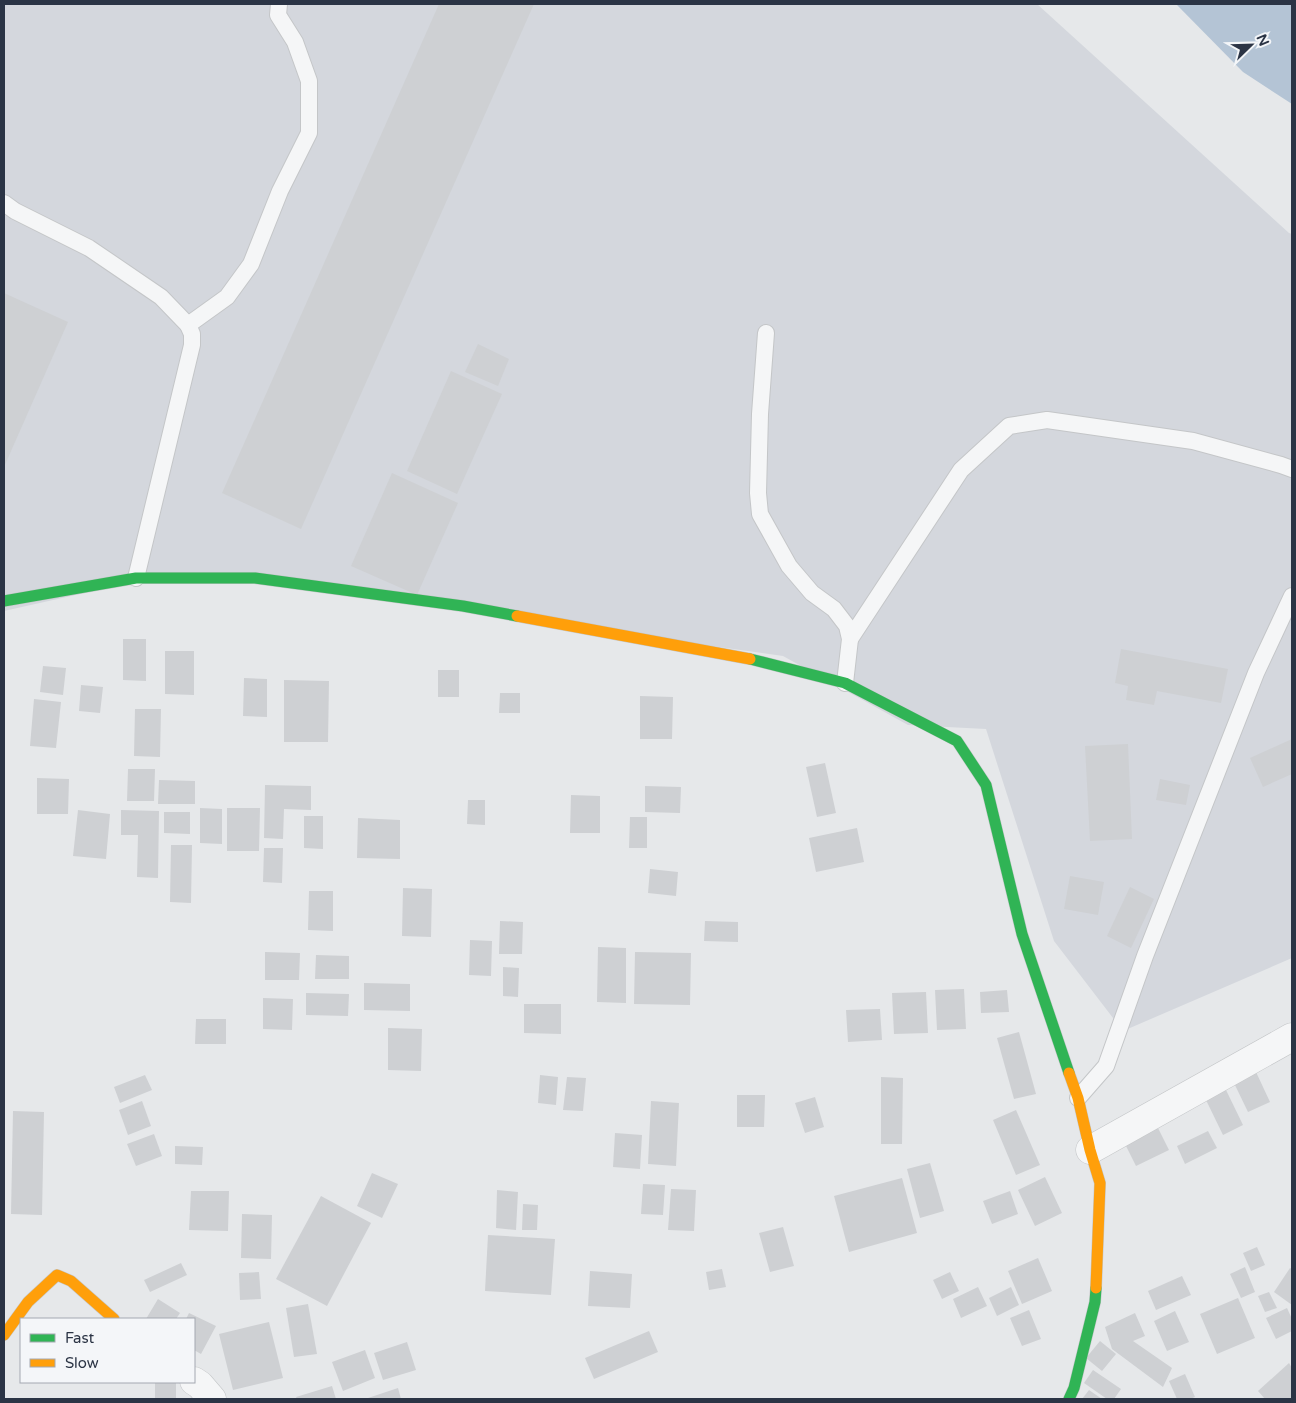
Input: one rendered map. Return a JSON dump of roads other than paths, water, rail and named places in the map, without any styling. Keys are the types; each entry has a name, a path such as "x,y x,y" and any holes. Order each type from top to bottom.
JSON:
{"street":[{"path":"4,601 136,578 256,578 464,606 767,662 845,683 957,741 986,785 1022,934 1078,1098 1100,1183 1095,1302 1069,1399"},
{"path":"1090,1150 1292,1037"},
{"path":"4,1335 15,1316 42,1286 57,1275 70,1281 113,1318"},
{"path":"195,1382 212,1399"}],"lane":[{"path":"188,325 227,297 251,264 280,191 309,133 309,81 295,42 278,15 279,4"},
{"path":"4,203 15,211 89,248 161,297 188,325 192,334 192,345 136,578"},
{"path":"766,333 760,414 758,493 760,514 789,566 812,593 834,609 847,626 850,639 845,683"},
{"path":"850,639 961,470 1009,426 1047,420 1193,441 1282,464 1292,469"},
{"path":"1078,1098 1106,1066 1145,956 1256,673 1292,596"}],"water":[{"path":"1176,4 1292,4 1292,104 1243,72"}]}
